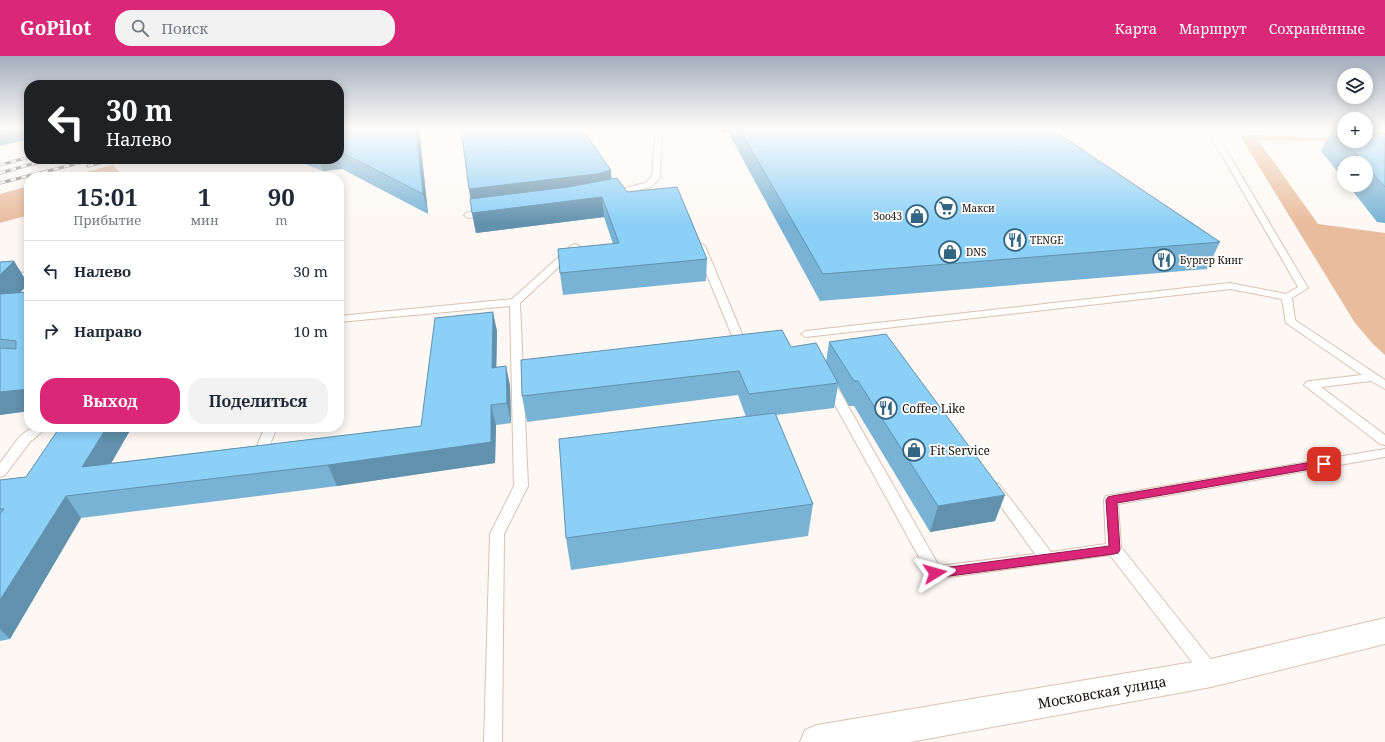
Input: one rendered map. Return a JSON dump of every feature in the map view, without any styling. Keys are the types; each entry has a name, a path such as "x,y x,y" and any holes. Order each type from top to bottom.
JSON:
{"main road":[{"name":"Московская улица","path":"817,742 877,737 1212,673 1385,631"}],"lane":[{"path":"604,196 640,188 655,181 657,160"},
{"path":"806,334 1230,286 1287,297 1304,288 1228,160"},
{"path":"468,215 498,211"},
{"path":"698,241 740,341 716,344"},
{"path":"344,319 516,302 575,246"},
{"path":"0,278 24,276"},
{"path":"1287,297 1290,321 1385,385"},
{"path":"493,742 497,534 520,486 521,365 516,302"},
{"path":"873,326 883,339"},
{"path":"820,368 935,573 1114,550"},
{"path":"1373,377 1310,385 1385,441"},
{"path":"0,472 25,439 34,432"},
{"path":"264,444 269,432"},
{"path":"1212,673 1114,550 1112,500 1385,453"},
{"path":"986,476 1047,558"}],"shaded area":[{"path":"1255,160 1272,160 1318,224 1385,233 1385,355 1373,344 1355,323"},
{"path":"113,165 119,172 86,172"},
{"path":"24,187 24,216 0,223 0,194"}],"building":[{"path":"357,160 419,160 423,194"},
{"path":"465,160 604,160 611,170 596,174 469,189"},
{"name":"Макси","path":"757,160 1098,160 1220,242 823,274"},
{"path":"1373,160 1385,160 1385,187 1373,174"},
{"path":"617,178 627,192 677,187 707,259 560,273 558,249 619,243 602,197 472,213 470,199 568,187"},
{"path":"14,261 0,275 0,262"},
{"path":"24,292 24,390 0,392 0,348 16,349 16,341 0,339 0,294"},
{"path":"493,312 492,368 506,366 507,403 491,405 491,442 328,465 66,496 0,600 0,514 4,509 0,509 0,480 26,477 57,432 104,432 82,467 421,426 435,318"},
{"path":"782,330 791,347 816,343 838,383 749,394 739,371 522,396 521,360"},
{"path":"886,334 1005,495 938,506 858,381 854,381 829,342"},
{"path":"775,413 813,504 566,538 559,439"}],"railway":[{"path":"0,165 18,160"},
{"path":"0,173 32,164"},
{"path":"44,172 75,164"},
{"path":"88,166 96,164"},
{"path":"0,183 24,177"}],"place":[{"name":"Макси","path":"946,208"},
{"name":"Зоо43","path":"917,216"},
{"name":"TENGE","path":"1015,240"},
{"name":"DNS","path":"950,252"},
{"name":"Бургер Кинг","path":"1164,260"},
{"name":"Coffee Like","path":"886,408"},
{"name":"Fit Service","path":"914,450"}],"route":[{"path":"935,573 1114,550 1112,500 1324,464"}]}
